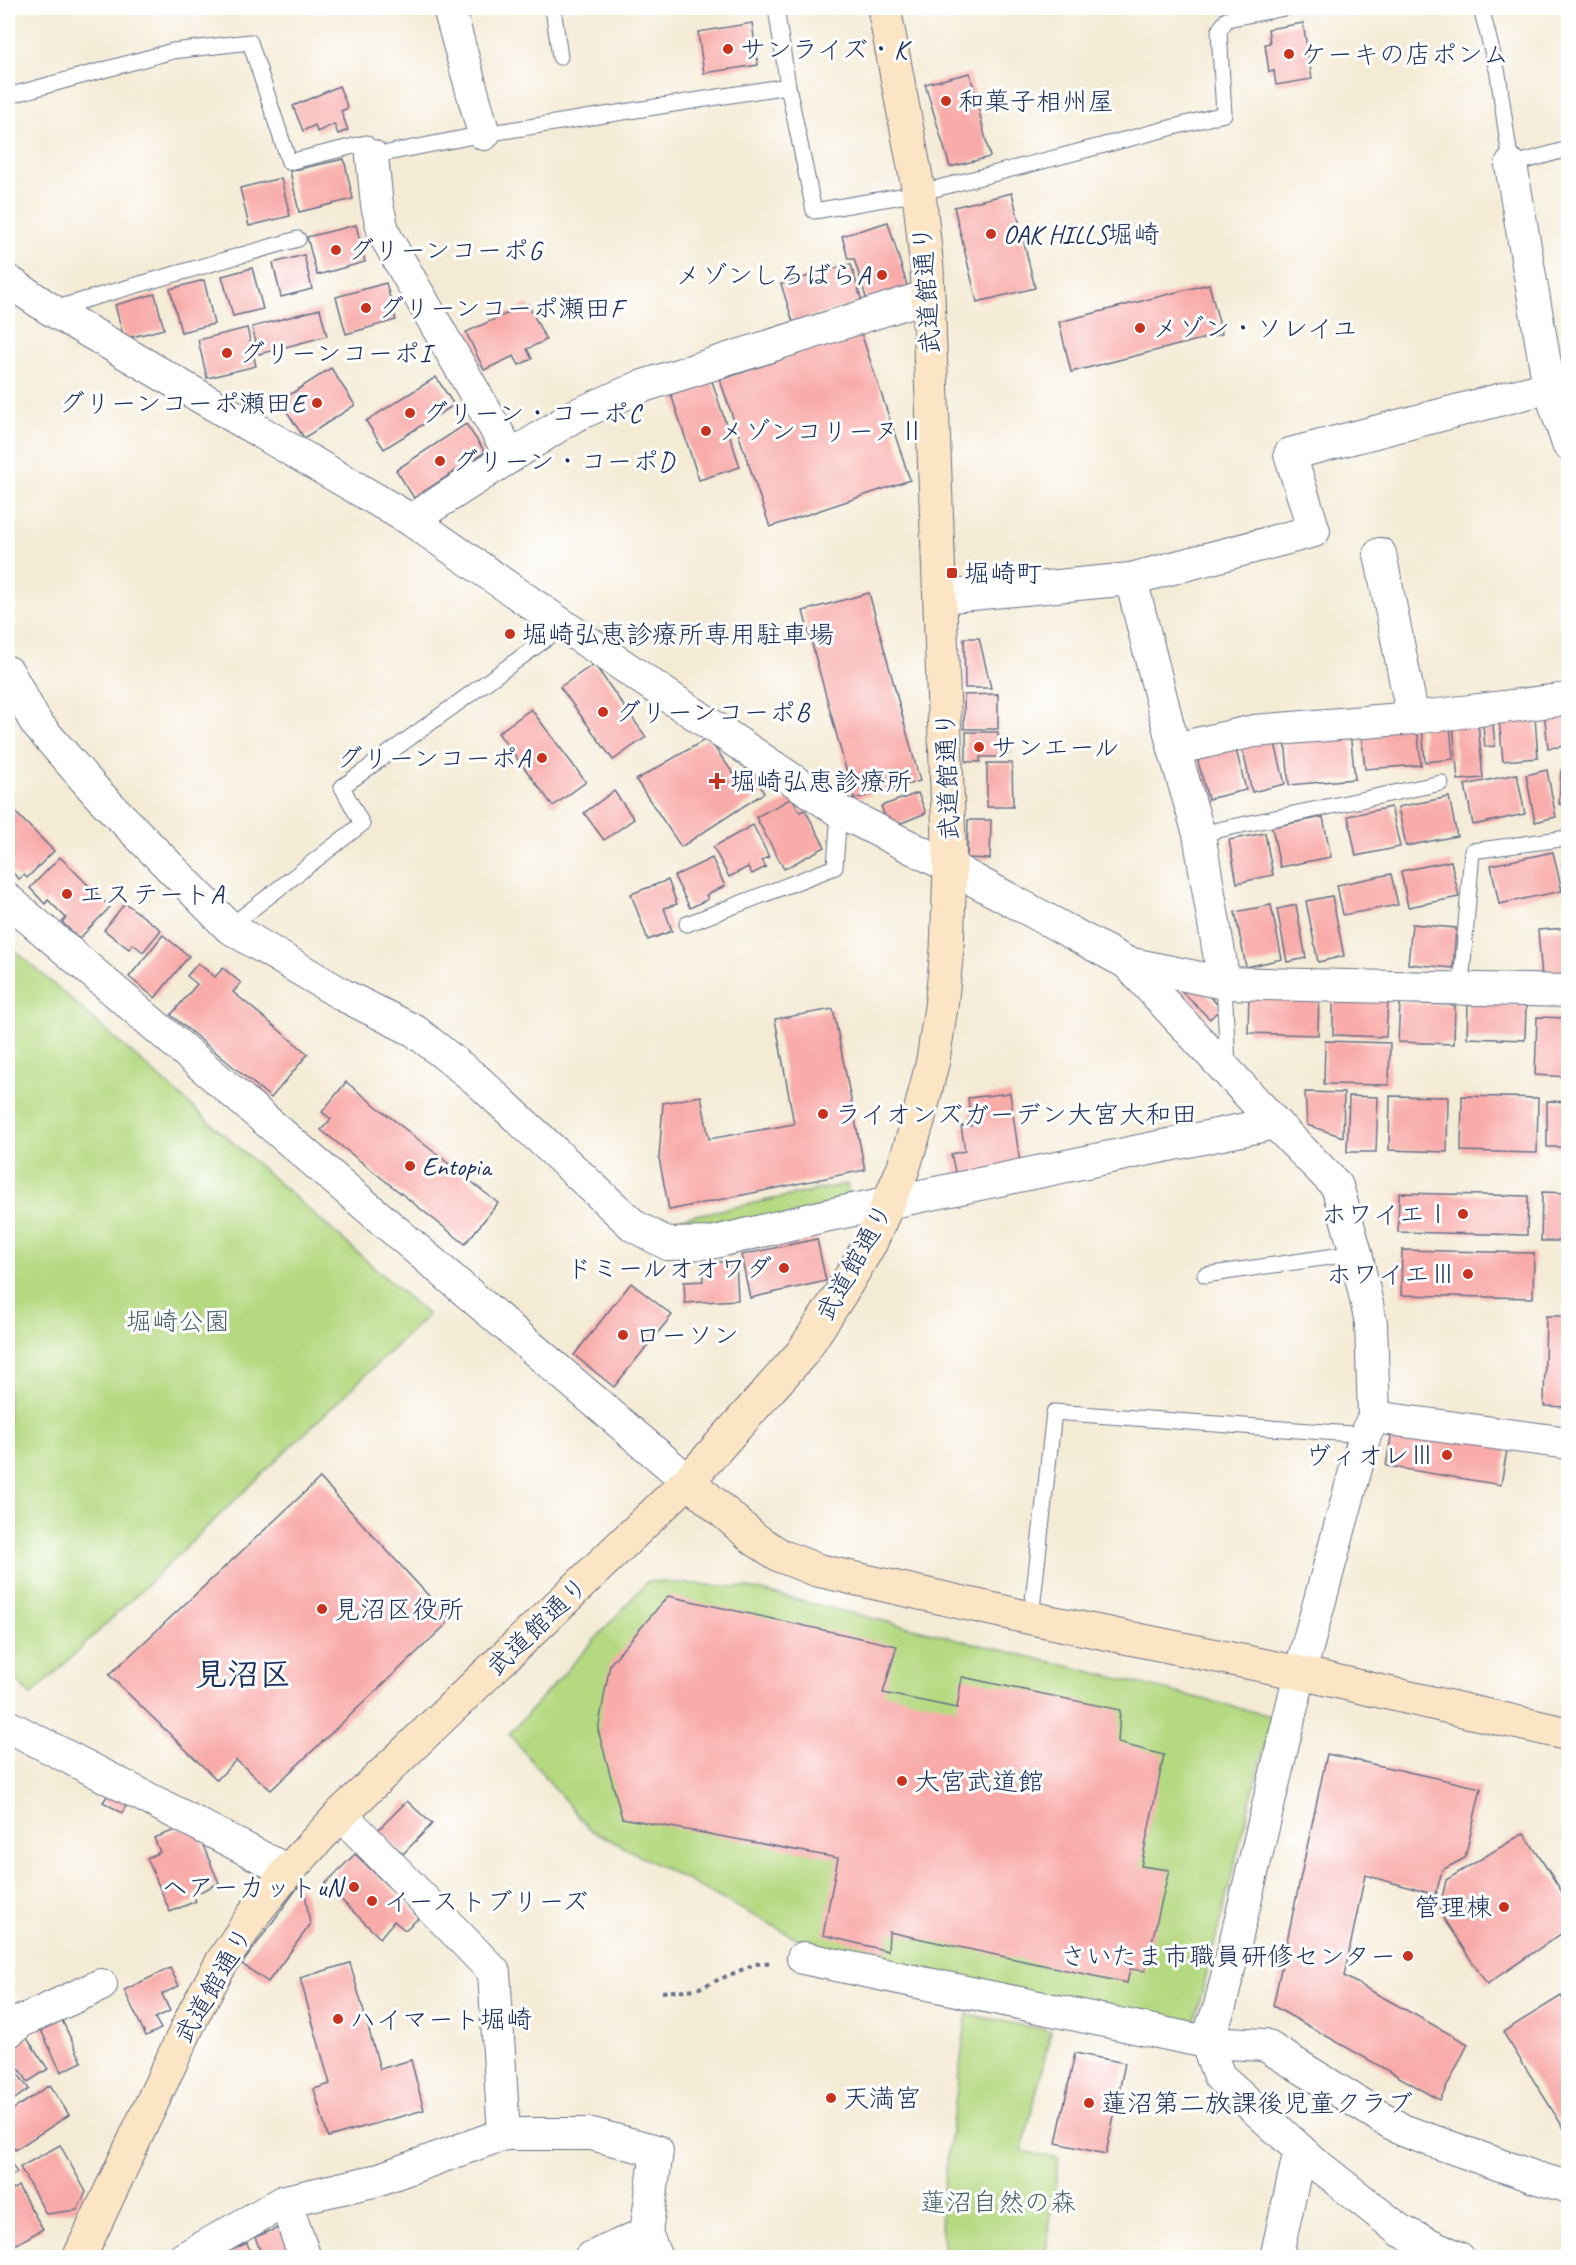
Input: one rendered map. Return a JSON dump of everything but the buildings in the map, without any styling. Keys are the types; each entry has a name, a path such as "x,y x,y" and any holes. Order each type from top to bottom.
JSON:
{"street":[{"path":"449,8 484,134"},
{"name":"武道館通り","path":"79,2258 195,2011 222,1962 256,1911 288,1871 341,1814 688,1480 802,1353 871,1242 903,1169 933,1060 947,950 950,867 928,296 919,193 884,8"},
{"path":"372,156 377,205 384,234 511,456"},
{"path":"1511,165 1549,387 1569,444"},
{"path":"8,281 50,309 411,520 838,811 950,867 1127,963 1224,983 1569,991"},
{"path":"411,520 574,416 640,387 928,296"},
{"path":"940,597 1131,579 1314,531 1290,454 1549,387"},
{"path":"1380,554 1413,718"},
{"path":"1131,579 1174,749 1199,834 1224,983"},
{"path":"8,672 36,723 98,794 229,927 343,995 415,1031 477,1080 634,1226 668,1244 711,1243 824,1216 1275,1123"},
{"path":"1174,749 1254,731 1413,718 1569,699"},
{"path":"8,900 756,1540 781,1556 817,1570 1031,1618 1300,1673 1569,1734"},
{"path":"1127,963 1275,1123 1337,1186 1356,1253 1371,1323 1370,1426 1300,1673 1220,2006 1206,2042 1219,2076 1300,2150 1401,2231 1445,2255"},
{"path":"1370,1426 1569,1443"},
{"path":"8,1726 288,1871"},
{"path":"341,1814 494,1972 504,2134"},
{"path":"803,1958 1206,2042 1265,2045 1402,2130 1534,2177 1569,2187"},
{"path":"8,2032 22,2021 101,1985"},
{"path":"184,2258 285,2201 374,2181 504,2134 592,2134 657,2151 651,2245 590,2258"},
{"path":"1276,2258 1300,2150"},
{"path":"285,2201 305,2258"}],"lane":[{"path":"553,8 560,57"},
{"path":"776,8 788,86 814,211 919,193 1224,114 1219,31 1225,13 1285,8"},
{"path":"1481,8 1498,74 1511,165 1569,149"},
{"path":"8,96 173,51 250,42 290,162 366,143 372,156 484,134 788,86"},
{"path":"50,309 298,239"},
{"path":"229,927 362,824 342,787 564,626"},
{"path":"1199,834 1441,783"},
{"path":"687,924 835,867 838,811"},
{"path":"1461,987 1472,851 1569,838"},
{"path":"1224,983 1228,1072"},
{"path":"1205,1275 1356,1253"},
{"path":"1031,1618 1054,1412 1370,1426"}],"path":[{"path":"662,1992 697,1989 755,1965 803,1958"}],"green space":[{"name":"堀崎公園","path":"8,944 428,1315 31,1696 8,1671"},
{"path":"847,1184 851,1203 680,1238 676,1219"},
{"name":"大宮武道館","path":"648,1581 749,1588 1272,1716 1193,2028 810,1945 589,1829 509,1734"},
{"name":"蓮沼自然の森","path":"967,2014 1051,2031 1022,2151 1059,2159 1045,2257 944,2257 940,2213"}],"place":[{"name":"サンライズ・K","path":"728,49"},
{"name":"ケーキの店ポンム","path":"1289,54"},
{"name":"和菓子相州屋","path":"946,101"},
{"name":"OAK HILLS堀崎","path":"991,234"},
{"name":"グリーンコーポG","path":"336,250"},
{"name":"メゾンしろばらA","path":"882,275"},
{"name":"グリーンコーポ瀬田F","path":"366,308"},
{"name":"メゾン・ソレイユ","path":"1140,328"},
{"name":"グリーンコーポI","path":"227,353"},
{"name":"グリーンコーポ瀬田E","path":"317,403"},
{"name":"グリーン・コーポC","path":"410,413"},
{"name":"メゾンコリーヌⅡ","path":"706,431"},
{"name":"グリーン・コーポD","path":"440,461"},
{"name":"堀崎町","path":"952,573"},
{"name":"堀崎弘恵診療所専用駐車場","path":"510,634"},
{"name":"グリーンコーポB","path":"603,712"},
{"name":"サンエール","path":"979,747"},
{"name":"グリーンコーポA","path":"542,758"},
{"name":"堀崎弘恵診療所","path":"717,781"},
{"name":"エステートA","path":"67,894"},
{"name":"ライオンズガーデン大宮大和田","path":"823,1114"},
{"name":"Entopia","path":"410,1166"},
{"name":"ホワイエⅠ","path":"1463,1214"},
{"name":"ドミールオオワダ","path":"784,1268"},
{"name":"ホワイエⅢ","path":"1468,1274"},
{"name":"ローソン","path":"623,1335"},
{"name":"ヴィオレⅢ","path":"1447,1455"},
{"name":"見沼区役所","path":"322,1609"},
{"name":"大宮武道館","path":"902,1781"},
{"name":"ヘアーカットuN","path":"354,1887"},
{"name":"イーストブリーズ","path":"372,1901"},
{"name":"管理棟","path":"1504,1907"},
{"name":"さいたま市職員研修センター","path":"1408,1956"},
{"name":"ハイマート堀崎","path":"338,2019"},
{"name":"天満宮","path":"831,2098"},
{"name":"蓮沼第二放課後児童クラブ","path":"1089,2103"}],"district":[{"name":"見沼区","path":"243,1674"}]}
